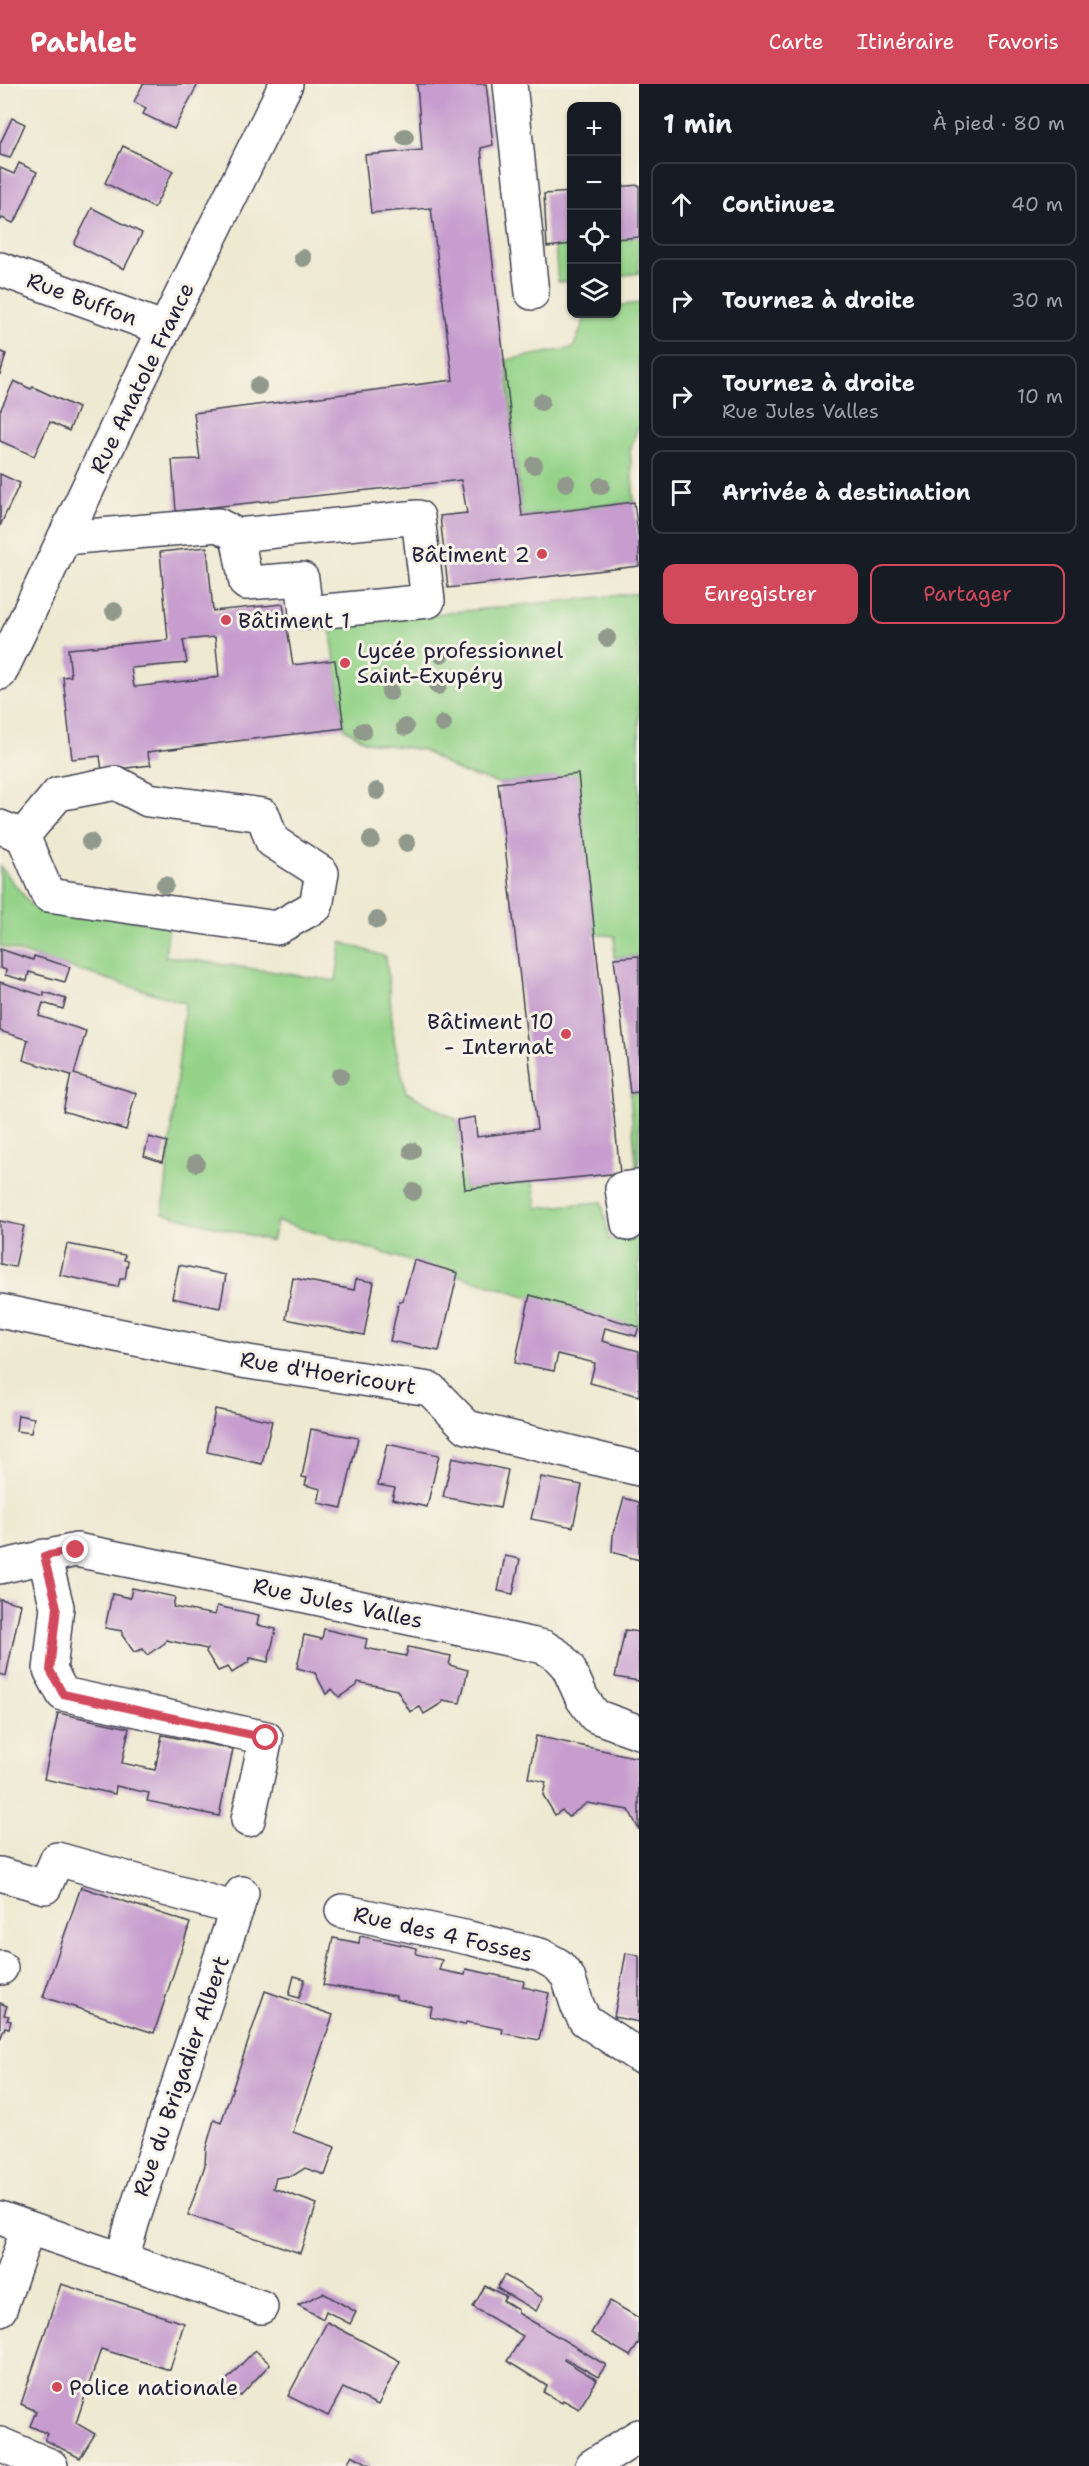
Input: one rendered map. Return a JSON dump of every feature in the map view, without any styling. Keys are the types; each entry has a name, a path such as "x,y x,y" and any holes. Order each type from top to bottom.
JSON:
{"street":[{"name":"Rue Anatole France","path":"0,673 165,329 286,84"},
{"path":"510,84 532,293"},
{"name":"Rue Buffon","path":"0,269 165,329"},
{"path":"64,538 218,525 237,535 418,517 428,601 306,613 302,579 246,583 237,535"},
{"path":"116,783 148,800 263,815 272,841 322,873 316,906 277,928 48,896 12,831 58,794 116,783"},
{"path":"628,1224 622,1189 639,1187"},
{"name":"Rue d'Hoericourt","path":"0,1311 248,1362 430,1389 467,1427 639,1469"},
{"name":"Rue Jules Valles","path":"0,1567 76,1550 544,1647 557,1655 568,1667 582,1698 595,1716 639,1732"},
{"path":"44,1556 57,1607 50,1670 63,1694 266,1738 248,1820"},
{"name":"Rue du Brigadier Albert","path":"0,1874 45,1887 57,1859 240,1901 122,2259"},
{"name":"Rue des 4 Fosses","path":"342,1911 540,1955 558,1965 568,1977 585,2020 639,2056"},
{"path":"0,2309 14,2223 261,2307"},
{"path":"592,2466 639,2436"},
{"path":"0,2444 51,2466"}],"green space":[{"path":"639,237 639,273 621,275 621,239"},
{"path":"567,244 567,281 558,282 555,246"},
{"path":"639,303 639,424 630,450 634,502 522,516 506,360 573,348 585,318 621,318 621,305"},
{"path":"639,593 639,956 614,958 615,936 595,934 577,775 498,783 460,772 422,750 366,742 344,728 330,625"},
{"path":"0,866 31,905 169,925 165,956 336,981 341,942 386,957 394,1040 406,1092 457,1120 465,1189 533,1182 537,1208 602,1202 609,1240 639,1237 639,1330 277,1221 272,1241 163,1213 185,1003 0,946"},
{"path":"639,1092 639,1175 637,1175 630,1093"}],"building":[{"path":"143,84 198,84 174,129 143,114 146,108 134,102"},
{"path":"417,84 486,84 493,145 481,148 522,516 634,502 639,541 639,566 448,588 440,516 467,513 461,480 176,511 172,460 200,459 194,413 453,380 431,208 371,213 365,155 422,150"},
{"path":"12,118 25,124 10,158 0,155 0,144"},
{"path":"123,146 173,171 154,208 105,183"},
{"path":"19,163 37,172 17,218 13,223 2,218 0,221 0,168 14,174"},
{"path":"639,185 639,237 621,239 621,187"},
{"path":"567,192 567,245 547,247 544,194"},
{"path":"92,208 142,233 124,269 74,244"},
{"path":"0,351 6,354 0,375"},
{"path":"14,381 31,389 33,387 78,408 69,431 50,422 34,456 0,441 0,411"},
{"path":"0,474 20,483 0,526"},
{"path":"207,547 213,611 283,604 293,665 335,660 344,728 147,752 151,765 102,771 100,756 72,759 63,677 71,676 68,649 168,640 160,552","holes":["215,637 219,677 134,687 131,668 187,663 183,640"]},
{"name":"Bâtiment 10 - Internat","path":"578,774 620,1173 465,1189 457,1120 475,1117 477,1137 537,1129 498,783"},
{"path":"0,949 33,960 34,956 70,967 65,982 29,972 27,981 5,975 6,970 0,968"},
{"path":"639,956 639,1092 630,1093 614,958"},
{"path":"0,982 44,996 44,992 66,999 63,1009 43,1003 39,1016 86,1031 74,1074 136,1093 126,1130 63,1111 71,1075 23,1060 28,1040 0,1031"},
{"path":"149,1137 167,1142 162,1162 144,1156"},
{"path":"0,1221 24,1226 15,1267 0,1264"},
{"path":"67,1244 125,1255 124,1260 128,1261 125,1279 120,1279 118,1287 60,1275"},
{"path":"414,1260 458,1273 439,1351 390,1341 399,1301 403,1301"},
{"path":"179,1265 226,1275 220,1308 172,1298"},
{"path":"293,1278 354,1290 356,1279 374,1282 364,1335 286,1319"},
{"path":"530,1295 639,1327 636,1336 605,1328 602,1341 639,1351 639,1396 590,1383 595,1363 558,1354 554,1371 515,1363"},
{"path":"215,1409 272,1421 262,1464 207,1452"},
{"path":"18,1415 34,1418 31,1433 16,1431"},
{"path":"311,1429 358,1438 342,1508 318,1503 321,1489 305,1485 307,1478 302,1477"},
{"path":"387,1444 439,1455 427,1507 392,1499 395,1488 378,1485"},
{"path":"452,1458 508,1470 500,1508 443,1497"},
{"path":"541,1477 582,1485 573,1527 531,1519"},
{"path":"624,1498 639,1502 639,1560 612,1552 613,1535"},
{"path":"505,1556 520,1559 513,1594 498,1591"},
{"path":"132,1588 175,1597 173,1607 215,1615 217,1606 259,1615 257,1625 276,1629 268,1662 250,1658 249,1662 232,1673 228,1667 218,1671 206,1652 207,1649 166,1640 147,1655 143,1649 134,1652 122,1635 122,1631 105,1628 112,1594 130,1598"},
{"path":"0,1599 21,1604 6,1676 0,1674"},
{"path":"324,1629 367,1639 365,1648 406,1656 408,1647 451,1656 449,1665 468,1670 460,1703 442,1700 442,1703 424,1714 420,1707 410,1712 397,1690 358,1682 339,1697 332,1689 326,1694 315,1673 297,1668 304,1635 322,1639"},
{"path":"625,1630 639,1632 639,1681 615,1677"},
{"path":"58,1713 129,1728 122,1763 155,1770 162,1735 233,1749 219,1816 147,1801 149,1793 116,1786 115,1794 44,1779"},
{"path":"536,1736 639,1758 639,1830 629,1810 587,1803 568,1817 562,1810 555,1815 543,1795 546,1782 528,1778"},
{"path":"81,1887 190,1923 154,2033 43,1997"},
{"path":"360,1936 417,1948 416,1954 442,1960 439,1970 465,1975 466,1969 524,1981 523,1987 549,1993 539,2040 502,2033 503,2029 466,2022 465,2025 430,2017 432,2007 396,1999 396,1996 323,1985 333,1938 359,1943"},
{"path":"626,1953 639,1956 639,2022 614,2017"},
{"path":"294,1976 305,1979 299,1998 289,1995"},
{"path":"265,1991 333,2015 293,2132 335,2147 325,2175 305,2168 294,2175 276,2178 273,2188 317,2204 300,2253 188,2215 205,2165 206,2148 214,2120 221,2123"},
{"path":"0,2003 7,2006 4,2015 9,2016 7,2020 11,2021 9,2028 5,2027 0,2040"},
{"path":"504,2275 543,2298 536,2311 497,2288"},
{"name":"Police nationale","path":"61,2284 184,2323 170,2370 101,2349 76,2423 95,2434 80,2458 45,2440 48,2434 30,2426 36,2411 21,2404"},
{"path":"485,2286 506,2296 503,2301 518,2310 518,2313 606,2365 598,2377 565,2358 564,2360 597,2380 579,2409 563,2400 562,2403 543,2392 547,2386 507,2361 523,2336 473,2307"},
{"path":"323,2293 356,2312 350,2324 326,2311 323,2319 298,2305"},
{"path":"610,2301 639,2318 639,2343 630,2356 591,2333"},
{"path":"327,2322 400,2361 378,2405 343,2388 328,2416 288,2396"},
{"path":"255,2350 270,2364 240,2396 221,2386"},
{"path":"352,2455 372,2466 346,2466"}],"place":[{"name":"Bâtiment 2","path":"542,554"},
{"name":"Bâtiment 1","path":"226,620"},
{"name":"Lycée professionnel Saint-Exupéry","path":"345,663"},
{"name":"Bâtiment 10 - Internat","path":"566,1034"},
{"name":"Police nationale","path":"57,2387"}],"route":[{"path":"76,1550 44,1556 57,1607 50,1670 63,1694 266,1738"}]}
